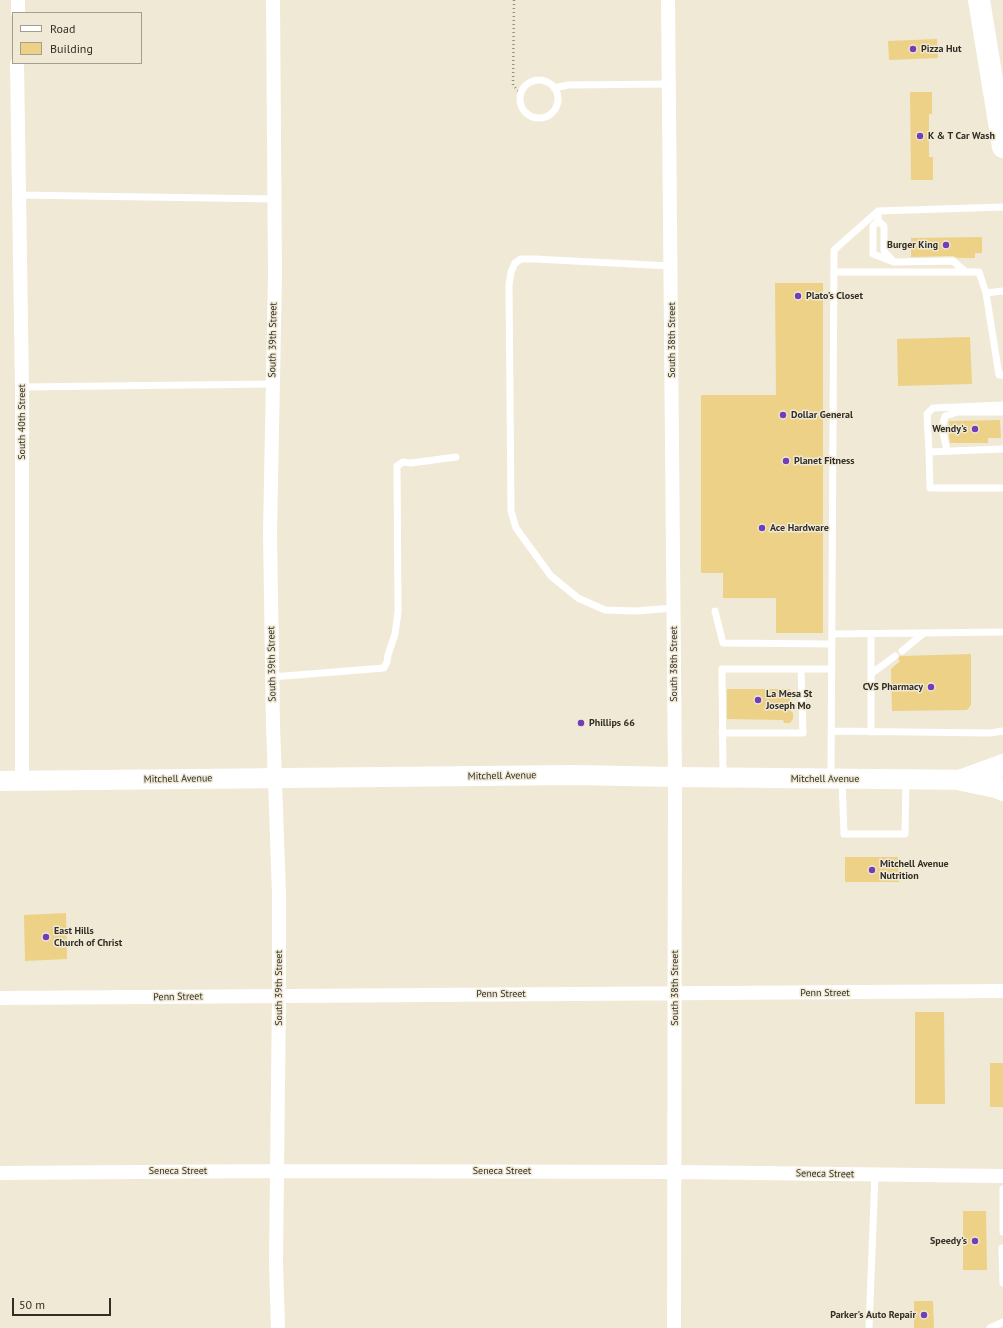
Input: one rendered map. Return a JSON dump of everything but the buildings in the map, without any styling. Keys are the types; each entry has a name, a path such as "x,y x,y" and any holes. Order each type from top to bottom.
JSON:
{"main road":[{"path":"979,0 1003,147"},
{"path":"962,780 1003,765"},
{"path":"962,780 996,787 1003,790"}],"street":[{"path":"18,0 18,12"},
{"name":"South 39th Street","path":"273,0 275,274 270,533 272,677 279,894 278,1171 276,1263 278,1328"},
{"name":"South 38th Street","path":"668,0 675,777 674,1328"},
{"name":"South 40th Street","path":"17,64 22,387 22,781"},
{"name":"Mitchell Avenue","path":"0,781 574,775 723,778 1003,780"},
{"name":"Penn Street","path":"0,998 1003,991"},
{"name":"Seneca Street","path":"0,1173 278,1171 675,1172 1003,1176"}],"lane":[{"path":"540,80 548,82 554,88 558,96 557,106 552,114 543,118 533,117 525,112 521,103 521,94 525,86 532,82 540,80"},
{"path":"554,88 568,85 669,84"},
{"path":"18,195 274,199"},
{"path":"906,779 905,834 844,834 832,731 834,250 878,211 1003,207"},
{"path":"878,211 878,221 873,226 873,254 894,262 954,261 966,272"},
{"path":"878,221 884,226 884,251 894,262"},
{"path":"671,266 521,259 515,262 511,272 509,285 511,512 516,528 551,576 578,598 605,610 674,608"},
{"path":"834,272 979,272 986,293 998,375 1003,375"},
{"path":"986,293 1003,291"},
{"path":"22,387 273,384"},
{"path":"1003,405 933,408 927,414 930,488 1003,488"},
{"path":"946,451 942,428 945,416 958,412 1003,412"},
{"path":"929,452 1003,449"},
{"path":"272,677 384,668 396,634 398,612 397,466 403,462 411,463 456,457"},
{"path":"715,611 723,643 832,644"},
{"path":"832,634 1000,632"},
{"path":"902,651 925,633"},
{"path":"871,634 871,732"},
{"path":"871,674 895,656"},
{"path":"723,778 722,668 832,669"},
{"path":"722,734 803,733 801,669"},
{"path":"832,731 991,734 1003,731"},
{"path":"869,1328 875,1174"},
{"path":"1003,1190 1003,1232"},
{"path":"1002,1248 1003,1283"},
{"path":"990,1328 1003,1322"}],"path":[{"path":"514,0 513,85 521,94"}],"place":[{"name":"Pizza Hut","path":"913,49"},
{"name":"K & T Car Wash","path":"920,136"},
{"name":"Burger King","path":"946,245"},
{"name":"Plato's Closet","path":"798,296"},
{"name":"Dollar General","path":"783,415"},
{"name":"Wendy's","path":"975,429"},
{"name":"Planet Fitness","path":"786,461"},
{"name":"Ace Hardware","path":"762,528"},
{"name":"CVS Pharmacy","path":"931,687"},
{"name":"La Mesa St Joseph Mo","path":"758,700"},
{"name":"Phillips 66","path":"581,723"},
{"name":"Mitchell Avenue Nutrition","path":"872,870"},
{"name":"East Hills Church of Christ","path":"46,937"},
{"name":"Speedy's","path":"975,1241"},
{"name":"Parker's Auto Repair","path":"924,1315"}]}
